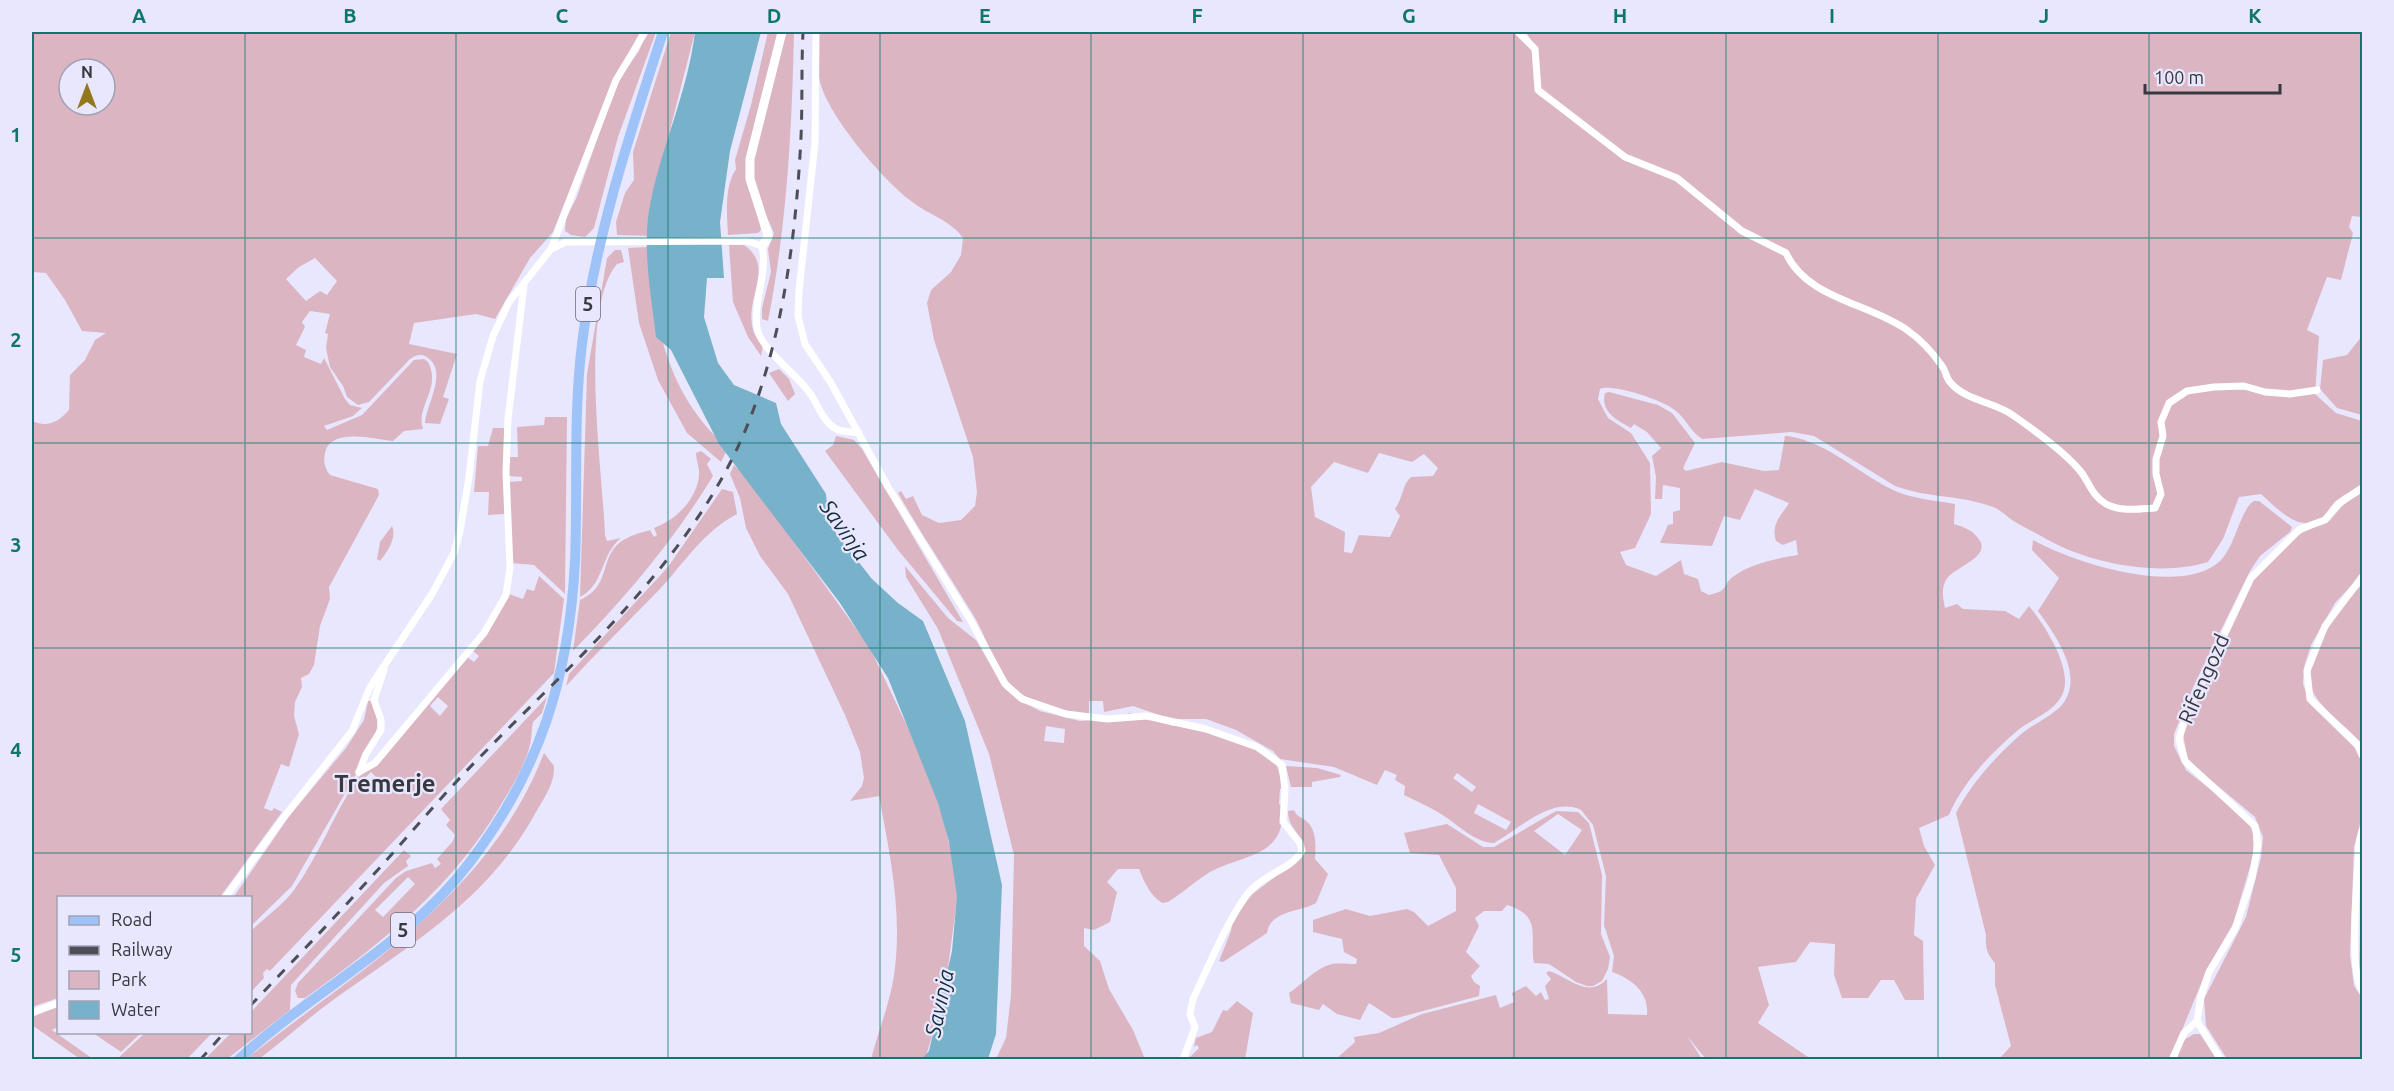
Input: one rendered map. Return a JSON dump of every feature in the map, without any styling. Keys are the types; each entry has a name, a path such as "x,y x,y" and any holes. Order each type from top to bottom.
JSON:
{"main road":[{"name":"5","path":"237,1059 299,1008 388,943 444,893 496,826 531,766 552,706 565,647 572,587 577,394 584,334 601,243 630,135 663,32"}],"street":[{"path":"226,896 284,817 352,732 370,687 432,594 454,553 466,499 484,362 509,302 551,249 587,162 616,80 645,32"},
{"path":"782,32 750,159 750,179 768,237 762,246 765,259 763,281 756,306 757,331 763,343 796,377 823,417 837,430 859,433"},
{"path":"816,32 815,143 798,316 805,344 859,433 888,487 971,621 1005,684 1022,699 1066,714 1107,719 1147,716 1206,729 1257,747 1281,765 1286,790 1283,822 1300,843 1302,851 1296,862 1279,869 1252,888 1238,907 1193,999 1190,1014 1195,1027 1183,1059"},
{"path":"1518,32 1535,49 1538,90 1625,157 1677,178 1742,231 1786,253 1792,267 1822,288 1906,329 1932,352 1944,367 1950,382 1961,392 2006,410 2035,432 2081,472 2089,488 2106,504 2128,510 2155,508 2162,494 2156,474 2156,459 2163,436 2161,422 2169,403 2187,391 2244,386 2265,392 2290,394 2317,390"},
{"path":"551,249 566,242 747,241 762,246"},
{"path":"385,666 374,700 381,720 381,730 366,754 359,772 375,763 467,654 496,615 506,595 510,568 506,472 508,419 524,282"},
{"name":"Rifengozd","path":"2197,1021 2201,996 2209,972 2235,928 2252,878 2258,844 2255,826 2185,761 2179,739 2186,716 2251,578 2300,529 2325,520 2338,504 2362,488"},
{"path":"2362,577 2325,626 2307,671 2310,699 2357,744 2362,755"},
{"path":"2362,831 2355,957 2356,982 2362,990"},
{"path":"32,1013 57,1003"},
{"path":"2172,1059 2184,1033 2197,1021 2221,1059"}],"green space":[{"path":"32,32 640,32 610,88 553,232 530,258 495,319 476,314 414,323 409,344 457,354 443,397 449,399 440,424 425,423 436,372 434,364 424,355 410,359 369,402 358,405 347,397 343,386 330,367 326,348 328,334 325,333 330,314 310,311 302,322 305,327 296,345 306,350 304,357 321,364 324,358 345,399 350,405 362,408 353,416 324,426 327,430 362,415 414,360 424,359 428,362 432,380 422,413 423,429 404,431 393,441 354,436 344,437 329,445 325,453 325,465 330,475 378,489 379,495 329,587 330,599 320,626 314,665 309,674 301,678 302,687 295,702 294,716 299,734 289,767 281,764 264,808 272,811 274,808 282,812 221,896 57,896 57,998 32,1007 32,421 43,424 52,423 69,410 70,375 85,360 95,340 106,333 82,331 65,300 46,273 32,272","holes":["315,258 337,281 327,295 320,291 306,301 286,279 299,267"]},
{"path":"647,32 656,32 618,137 594,228 585,237 571,235 565,231 566,218 576,199 618,81 639,51"},
{"path":"671,32 695,32 671,126 652,236 617,235 616,222 625,193 634,180 633,152"},
{"path":"768,32 780,32 748,156 761,230 758,233 728,235 727,201 730,184 736,169 735,160"},
{"path":"784,32 794,32 792,105 780,249 768,321 762,319 762,308 771,272 768,249 774,233 754,189 754,156"},
{"path":"819,32 1521,32 1534,50 1538,95 1542,97 1537,49 1526,32 2362,32 2362,217 2352,216 2349,227 2353,233 2341,280 2327,277 2307,330 2319,336 2315,394 2336,413 2362,421 2362,485 2337,500 2322,518 2305,523 2281,512 2261,494 2239,497 2223,539 2208,562 2169,568 2126,566 2085,556 2065,548 2012,520 1993,507 1969,500 1919,493 1895,486 1814,436 1792,432 1702,439 1676,411 1661,402 1616,388 1600,389 1598,399 1608,418 1631,433 1650,463 1651,514 1635,548 1620,552 1626,565 1656,576 1681,560 1684,574 1698,579 1701,591 1709,595 1723,589 1730,579 1748,568 1798,555 1796,540 1783,545 1776,541 1777,521 1789,503 1755,489 1740,520 1724,516 1712,546 1660,543 1668,525 1673,524 1673,512 1680,510 1680,488 1663,485 1662,499 1655,499 1656,477 1652,456 1661,448 1647,432 1634,424 1631,428 1611,415 1604,400 1605,393 1609,392 1658,405 1672,413 1695,443 1683,468 1686,471 1722,462 1764,471 1779,470 1785,436 1788,436 1829,451 1898,492 1955,504 1954,524 1973,533 1982,545 1977,556 1950,575 1944,583 1945,608 1957,604 1963,609 2005,611 2019,619 2029,606 2049,635 2061,659 2065,683 2063,693 2055,705 2018,730 1988,758 1962,791 1949,815 1919,828 1924,846 1935,865 1916,899 1914,935 1923,941 1924,1000 1905,1000 1894,980 1881,980 1868,998 1842,998 1834,975 1835,944 1810,942 1796,962 1758,967 1769,1005 1758,1023 1811,1059 1706,1059 1687,1036 1702,1059 1336,1059 1355,1042 1354,1037 1379,1033 1422,1014 1496,995 1500,1008 1514,1002 1512,993 1526,986 1536,996 1541,992 1545,1000 1549,999 1545,986 1551,979 1546,973 1549,971 1586,987 1600,985 1607,979 1608,1014 1647,1015 1645,1000 1638,987 1612,972 1614,956 1604,925 1606,876 1593,825 1581,810 1559,807 1536,816 1494,843 1486,842 1479,840 1437,811 1404,795 1405,786 1395,780 1397,775 1385,770 1377,785 1334,767 1280,759 1273,751 1236,730 1206,719 1171,719 1133,706 1104,712 1103,701 1089,701 1089,714 1069,712 1038,703 1012,686 997,663 975,618 898,493 901,491 906,499 913,496 922,515 939,523 961,520 975,506 977,492 973,457 934,340 927,303 931,290 951,272 961,255 963,238 946,222 917,206 899,191 872,163 845,129 825,96 820,82","holes":["1379,453 1412,462 1424,454 1438,468 1433,476 1411,477 1408,480 1395,509 1400,516 1390,537 1359,535 1352,553 1344,552 1345,532 1315,517 1311,487 1334,462 1368,473","1457,773 1476,787 1472,792 1453,778","1478,804 1511,822 1506,830 1474,813"]},
{"path":"729,245 744,245 758,263 759,273 751,317 754,333 763,345 761,356 748,337 733,302"},
{"path":"647,247 654,303 667,356 690,405 707,427 728,448 721,462 687,433 658,380 639,323 628,248"},
{"path":"615,250 621,250 624,262 617,264 605,286 598,317 596,394 605,535 607,541 621,538 609,553 594,585 580,597 587,374 607,258"},
{"path":"2362,336 2362,415 2337,408 2320,389 2323,360 2347,355"},
{"path":"779,369 789,379 795,394 788,401 769,373"},
{"path":"545,417 567,417 565,594 534,565 511,563 508,482 522,481 522,477 508,476 509,457 518,457 517,427 544,425"},
{"path":"493,428 505,428 505,514 488,515 489,492 474,492 478,446 488,446"},
{"path":"836,436 854,440 862,449 963,622 957,621 898,550 825,451 833,445"},
{"path":"701,451 711,459 707,464 713,476 698,500 648,567 573,651 580,600 590,594 601,581 609,558 619,543 650,530 654,537 657,535 654,528 677,515 689,501 694,494 699,476 696,453"},
{"path":"734,465 752,484 870,648 936,787 957,878 957,900 944,997 925,1059 871,1059 890,996 897,930 894,885 879,796 850,801 862,786 864,778 860,752 788,594 760,556 746,528 740,498 730,474"},
{"path":"722,489 733,492 737,514 725,521 695,548 659,590 566,686 569,674 668,567"},
{"path":"2362,493 2362,574 2335,603 2311,645 2304,667 2303,684 2311,705 2357,750 2362,763 2362,816 2354,847 2350,955 2354,986 2362,998 2362,1059 2227,1059 2206,1026 2204,999 2246,917 2261,857 2263,837 2255,817 2188,761 2183,734 2252,581 2266,562 2300,534 2330,520 2346,502"},
{"path":"2254,501 2259,501 2292,527 2290,532 2260,556 2250,571 2195,683 2174,734 2174,746 2186,770 2240,813 2249,823 2253,833 2253,857 2233,924 2208,967 2170,1059 1999,1059 2011,1046 1995,985 1995,963 1987,950 1986,935 1956,813 1976,782 2002,752 2020,735 2061,706 2068,695 2070,682 2066,657 2053,632 2038,611 2059,578 2032,550 2033,540 2074,558 2128,573 2181,576 2204,571 2221,560 2230,546 2245,511"},
{"path":"392,526 393,539 380,561 377,559 380,542"},
{"path":"905,566 948,618 976,640 1005,689 1040,711 1080,721 1106,719 1130,713 1173,726 1206,726 1246,744 1277,766 1284,788 1280,789 1279,804 1282,806 1282,823 1278,835 1270,845 1249,857 1210,872 1168,902 1162,903 1151,892 1139,869 1118,869 1107,882 1117,892 1110,922 1094,930 1084,928 1084,946 1100,961 1109,989 1133,1030 1145,1059 996,1059 1006,1038 1011,995 1014,855 989,754 938,629 906,577","holes":["1046,726 1065,729 1064,743 1044,741"]},
{"path":"539,576 564,599 554,673 270,971 267,969 263,973 264,978 252,991 252,930 294,890 358,778 467,657 474,662 479,656 472,650 488,632 509,594 523,599 527,589 534,591","holes":["438,697 448,706 440,716 430,706","371,772 381,782 372,790 362,781"]},
{"path":"2362,584 2362,744 2319,701 2310,681 2316,651 2324,635"},
{"path":"547,697 542,713 533,722 530,745 518,775 483,833 462,861 439,887 389,934 305,998 298,998 295,991 298,983 396,878 406,871 432,863 435,868 441,864 437,859 453,841 455,835 446,825 450,820 441,809","holes":["408,877 415,884 383,917 375,910"]},
{"path":"368,701 372,701 376,714 376,731 359,769 292,886 252,925 252,896 234,896 290,815 346,748 364,720"},
{"path":"544,753 554,766 553,778 545,796 516,844 470,897 444,920 329,1003 259,1059 245,1060 375,961 417,926 455,889 490,849 520,804"},
{"path":"1286,766 1317,768 1341,775 1312,782 1312,787 1291,787"},
{"path":"1294,810 1312,828 1315,859 1328,874 1316,903 1280,916 1269,925 1267,933 1223,962 1219,961 1231,931 1234,913 1251,895 1302,857 1300,837 1289,818 1288,811"},
{"path":"1556,811 1578,812 1589,823 1602,875 1601,934 1610,957 1608,969 1602,981 1593,986 1587,986 1576,982 1549,964 1534,963 1530,921 1526,915 1507,905 1502,911 1484,911 1475,918 1479,926 1466,952 1480,966 1471,976 1480,986 1479,996 1397,1018 1392,1018 1369,1003 1360,1020 1337,1014 1323,1004 1319,1010 1291,1003 1289,993 1320,969 1332,964 1356,964 1357,959 1344,952 1342,939 1313,932 1313,920 1346,909 1370,916 1407,909 1414,912 1428,926 1456,911 1456,888 1439,855 1410,853 1404,833 1447,824 1483,847 1494,847","holes":["1558,814 1582,830 1565,855 1534,831"]},
{"path":"404,850 411,856 406,861 408,866 384,883 291,985 290,1010 227,1059 205,1059 230,1034 252,1034 252,1011"},
{"path":"2362,851 2362,984 2359,974"},
{"path":"1237,1001 1253,1013 1245,1059 1188,1059 1199,1048 1197,1045 1194,1047 1196,1038 1212,1032 1223,1010 1227,1011"},
{"path":"57,1007 57,1028 52,1030 93,1059 80,1059 32,1025 32,1016"},
{"path":"94,1034 140,1034 121,1052"},
{"path":"144,1034 211,1034 187,1059 117,1059"},
{"path":"2194,1034 2200,1034 2217,1060 2177,1060 2182,1041"}],"water":[{"path":"695,32 761,32 730,151 720,222 724,278 707,278 704,317 718,363 734,385 776,403 781,424 826,494 829,524 872,579 898,603 923,621 965,721 1002,885 996,1034 988,1059 922,1059 929,1051 952,951 957,896 949,842 938,803 888,678 840,603 719,444 671,350 656,337 648,268 648,216 656,179 687,75"}],"railway":[{"path":"252,1004 466,772 637,596 704,508 732,459 764,378 786,283 795,219 800,155 803,32"},
{"path":"200,1060 223,1034"}],"district":[{"name":"Tremerje","path":"385,784"}],"water label":[{"name":"Savinja","path":"845,530"},
{"name":"Savinja","path":"939,1003"}]}
